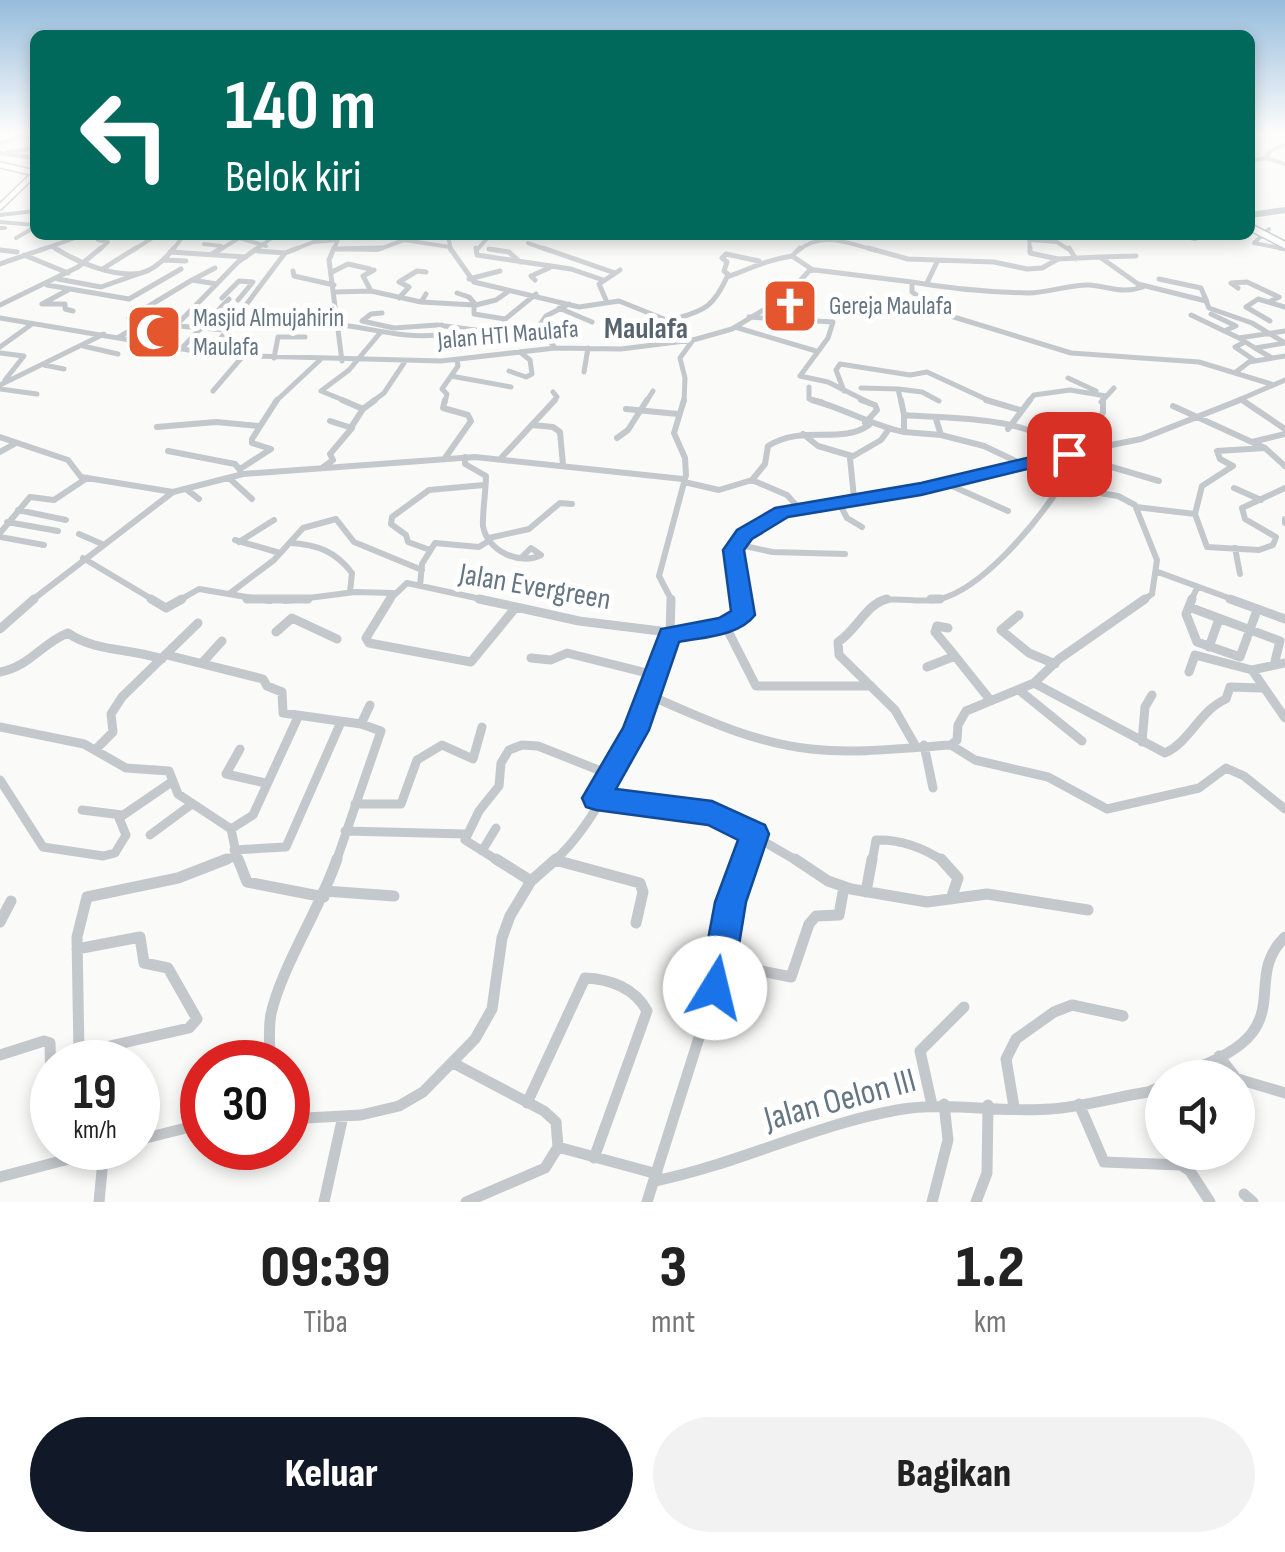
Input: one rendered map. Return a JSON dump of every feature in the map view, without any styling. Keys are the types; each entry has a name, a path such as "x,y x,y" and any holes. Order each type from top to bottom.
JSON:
{"highway":[{"path":"1255,229 1285,245"}],"street":[{"path":"0,215 30,212"},
{"path":"2,226 30,226"},
{"path":"1269,228 1254,243 1285,245"},
{"path":"16,238 30,229"},
{"path":"0,264 76,240"},
{"path":"0,305 81,265 108,242 98,240"},
{"path":"104,268 149,240"},
{"path":"58,278 87,287 114,288 164,260 180,240"},
{"path":"212,254 230,240"},
{"path":"248,240 266,246"},
{"path":"158,344 246,257 271,240"},
{"path":"258,251 285,254 318,240"},
{"path":"0,318 208,354 340,358 329,260 337,240"},
{"path":"334,249 376,250 404,240 450,247"},
{"path":"449,240 469,280"},
{"path":"487,240 477,246 476,254 573,270 603,280"},
{"path":"1030,240 1030,253 1058,259 1136,256"},
{"path":"1044,240 1059,242 1072,250 1076,259"},
{"path":"528,243 617,272 599,285 606,300"},
{"path":"204,244 222,246"},
{"path":"669,321 711,306 730,276 758,261 792,256 806,244 864,245 902,258 992,262 1038,270 1058,259"},
{"path":"52,246 81,265 142,273"},
{"path":"490,248 509,252 520,262"},
{"path":"0,250 17,252"},
{"path":"170,252 246,257"},
{"path":"730,276 724,272 727,262 722,258 727,253 758,261"},
{"path":"208,354 285,254"},
{"path":"24,255 68,272"},
{"path":"792,256 812,270 927,282 962,291 986,288 1030,293 1088,285 1125,293 1144,286"},
{"path":"1100,258 1144,286 1207,305 1285,343"},
{"path":"164,260 186,261"},
{"path":"927,282 938,267 937,262"},
{"path":"332,272 348,264 374,270 362,276 371,290"},
{"path":"129,318 215,268"},
{"path":"534,280 531,276 550,268"},
{"path":"34,278 68,290 130,299 179,271 149,270"},
{"name":"Jalan HTI Maulafa","path":"340,358 404,363 555,348 632,348 689,340 735,328 786,297 812,270"},
{"path":"293,271 292,275 334,289 371,290 421,302 475,305 496,300 509,291"},
{"path":"399,298 408,287 400,282 418,271 426,272"},
{"path":"469,280 500,271"},
{"path":"1238,288 1231,283 1254,274"},
{"path":"1158,279 1201,288 1207,305 1204,310 1236,326 1224,331"},
{"path":"1241,279 1279,298 1271,301"},
{"path":"192,280 217,284"},
{"path":"310,1118 384,1111 411,1100 476,1039 492,1008 502,938 521,894 583,828 636,730 668,638 672,601 659,576 683,481 685,458 674,434 685,383 680,358 689,340 669,321 638,305 606,300 583,307 469,280"},
{"path":"181,350 237,282 253,282 238,300"},
{"path":"912,282 912,292 919,300 944,314 1070,352 1108,358 1192,361 1280,383"},
{"path":"68,290 42,304 65,304 65,309 73,311"},
{"path":"457,293 470,297 475,305 474,314 506,318"},
{"path":"421,302 426,294"},
{"path":"497,326 536,294"},
{"path":"206,297 248,302"},
{"path":"1270,321 1246,308 1256,300 1285,307"},
{"path":"540,331 543,320 568,304"},
{"path":"559,308 592,322"},
{"path":"120,337 164,310"},
{"path":"238,313 262,320 334,324 380,333 434,336 442,326"},
{"path":"382,313 371,314 362,322 394,328 442,326 483,331 516,324 540,331 552,340 555,348"},
{"path":"1191,315 1272,358"},
{"path":"241,472 444,458 502,458 683,481 719,490 752,480 765,464 768,446 776,440 828,431 855,435 867,424 877,407 828,382 800,376 828,338 832,322 749,317"},
{"path":"1252,324 1285,318"},
{"path":"0,350 32,324"},
{"path":"364,330 372,324"},
{"path":"178,326 225,330"},
{"path":"735,328 816,351"},
{"path":"1256,361 1235,347 1242,340 1285,331"},
{"path":"363,409 321,391 350,370 380,333"},
{"path":"1,386 104,334"},
{"path":"274,358 278,336 305,338"},
{"path":"1255,348 1285,343"},
{"path":"82,346 118,354"},
{"path":"584,372 588,348"},
{"path":"0,350 24,356 1,386"},
{"path":"510,371 526,377 532,374 530,360 520,352"},
{"path":"213,392 243,356"},
{"path":"1236,372 1244,364 1285,356"},
{"path":"0,437 68,460 81,477 173,492 186,489 229,478 271,450 252,443 259,426 278,398 324,360"},
{"path":"444,458 472,421 470,416 444,408 447,394 442,389 457,360"},
{"path":"322,468 334,460 330,454 404,363"},
{"path":"843,393 836,370 843,364 910,375 927,372 990,402 1020,410"},
{"path":"44,365 64,369"},
{"path":"452,376 512,386"},
{"path":"1068,378 1103,395"},
{"path":"668,638 740,618 745,610 734,564 736,544 756,527 798,507 943,482 1152,436 1280,383"},
{"path":"1,386 37,394"},
{"path":"809,387 808,400 840,406 867,424 972,441 1024,465"},
{"path":"861,388 922,392 939,401"},
{"path":"1054,441 1096,422 1103,413 1103,395 1114,388"},
{"path":"898,389 904,432"},
{"path":"1008,428 1037,394 1060,390 1103,395"},
{"path":"618,438 628,430 653,391"},
{"path":"502,458 512,440 556,398 553,392"},
{"path":"1242,400 1285,432"},
{"path":"1173,406 1265,448 1285,466"},
{"path":"626,409 678,414"},
{"path":"1268,418 1285,415"},
{"path":"904,416 1008,428 1054,441 1069,454 1087,491"},
{"path":"936,418 941,435"},
{"path":"330,421 352,426"},
{"path":"157,427 212,422 259,426"},
{"path":"532,425 553,427 560,432 563,465"},
{"path":"854,498 849,464 852,456 884,438 889,429"},
{"path":"1252,442 1285,432"},
{"path":"803,434 818,446 852,456"},
{"path":"0,452 16,443"},
{"path":"1265,448 1217,451 1220,459 1233,466 1202,486 1194,514 1205,546 1262,549 1276,541 1274,535 1249,522 1242,512 1244,506 1285,488"},
{"path":"168,450 234,464 241,472"},
{"path":"1082,451 1096,462 1158,481"},
{"path":"1274,453 1285,451"},
{"path":"465,457 466,464 486,476 488,504 484,525 490,539 504,555 523,556"},
{"path":"44,545 0,535 30,497 54,500 87,478"},
{"path":"229,478 252,499"},
{"path":"752,480 788,495 798,507"},
{"path":"943,482 1008,511"},
{"path":"430,550 408,542 406,535 391,524 392,517 429,490 484,486"},
{"path":"1234,488 1260,500"},
{"path":"186,489 199,499"},
{"path":"933,788 920,745 901,717 836,649 838,642 858,627 872,604 886,598 943,598 994,565 1036,524 1055,494 1087,491 1118,496 1136,507 1194,514"},
{"path":"0,629 82,558 173,492"},
{"path":"838,501 847,518 862,527"},
{"path":"420,586 422,570 436,543 480,547 490,539 532,529 560,504 572,504"},
{"path":"952,745 966,711 1034,682 1148,598 1157,576 1136,507"},
{"path":"18,510 66,520"},
{"path":"229,594 305,527 336,519 356,544 422,570"},
{"path":"274,520 237,541 280,553"},
{"path":"7,522 58,531"},
{"path":"80,534 102,544"},
{"path":"291,543 318,544 330,549 352,573 350,592"},
{"path":"736,544 772,552 844,554"},
{"path":"1235,548 1240,574"},
{"name":"Jalan Evergreen","path":"82,558 166,608 199,589 288,602 350,592 393,593 405,584 579,621 660,631 668,638"},
{"path":"1157,576 1285,622"},
{"path":"1196,590 1186,614 1194,640 1209,647 1240,657 1257,611"},
{"path":"393,593 369,627 367,642 464,662 479,657 517,606"},
{"path":"288,602 292,618 337,640"},
{"path":"1189,672 1195,654 1252,670 1280,662 1280,641 1190,607"},
{"path":"1019,615 1001,630 1029,653 1055,664"},
{"path":"276,632 292,618"},
{"path":"1209,647 1220,619"},
{"path":"95,750 112,732 111,714 117,703 198,623"},
{"path":"725,625 756,686 861,691 872,686"},
{"path":"948,628 937,626 934,632 991,701"},
{"path":"0,672 18,670 58,636 68,633 85,646 140,651 263,679 267,686 282,692 283,713 360,724 381,731 324,894 275,1000 269,1040"},
{"path":"202,663 222,641"},
{"path":"531,658 552,660 569,654 655,675"},
{"path":"927,667 955,656"},
{"path":"1252,670 1285,718"},
{"path":"1034,682 1142,742 1169,752 1206,706 1226,699 1230,687 1262,688"},
{"path":"1019,690 1082,741"},
{"path":"648,695 708,720 798,747 952,745 975,760 1048,776 1108,809 1199,788 1226,768 1244,776 1285,809"},
{"path":"1142,742 1144,707 1152,695"},
{"path":"360,724 370,705"},
{"path":"231,828 253,815 298,717"},
{"path":"78,1040 77,949 85,901 91,893 168,881 235,853 286,846 341,722"},
{"path":"0,727 76,742 126,768 166,770 178,794 231,828 235,853 247,882 324,894 394,896"},
{"path":"354,804 401,804 417,760 442,746 473,759 482,727"},
{"path":"531,881 466,842 465,834 498,788 497,764 510,747 530,745 611,775"},
{"path":"219,754 236,753 226,774 265,782"},
{"path":"0,780 42,848 112,855 126,834 118,821 122,815 173,780"},
{"path":"596,798 712,814 844,887 927,902 987,894 1088,910"},
{"path":"150,834 192,804"},
{"path":"82,810 122,815"},
{"path":"482,850 496,828"},
{"path":"345,831 465,834"},
{"path":"648,1202 721,963 731,902 754,834"},
{"path":"866,892 872,847 876,840 884,839 914,846 952,868 958,878 951,899"},
{"path":"555,860 640,883 643,892 636,923"},
{"path":"721,963 791,977 796,972 809,924 816,916 839,915 844,887"},
{"path":"0,922 12,901"},
{"path":"77,949 140,936 144,963 168,968 196,1019 189,1028 136,1040"},
{"path":"1211,1060 1256,1027 1265,958 1285,937"},
{"path":"527,1103 585,978 614,984 643,1002 647,1011 594,1158"},
{"path":"1014,1107 1006,1059 1016,1039 1054,1012 1072,1005 1123,1016"},
{"path":"932,1202 948,1140 920,1051 964,1007"},
{"path":"0,1055 30,1045"},
{"path":"1218,1056 1221,1060"},
{"path":"453,1063 556,1122 558,1147 545,1168 466,1202"},
{"path":"1255,1083 1285,1092"},
{"name":"Jalan Oelon III","path":"656,1178 708,1171 823,1130 895,1110 938,1104 1079,1104 1145,1090"},
{"path":"1079,1104 1104,1162 1181,1165 1190,1171 1210,1202"},
{"path":"976,1202 987,1173 988,1105"},
{"path":"324,1202 344,1116"},
{"path":"558,1147 656,1178"},
{"path":"0,1178 30,1163"},
{"path":"99,1202 104,1170"}],"waterway":[{"path":"1255,214 1285,210"}],"place":[{"name":"Gereja Maulafa","path":"790,306"},
{"name":"Masjid Almujahirin Maulafa","path":"154,332"}],"district":[{"name":"Maulafa","path":"646,329"}],"route":[{"path":"715,988 731,902 754,834 712,814 596,798 636,730 670,635 725,625 744,615 734,564 736,544 745,534 782,512 921,489 1069,454"}]}
